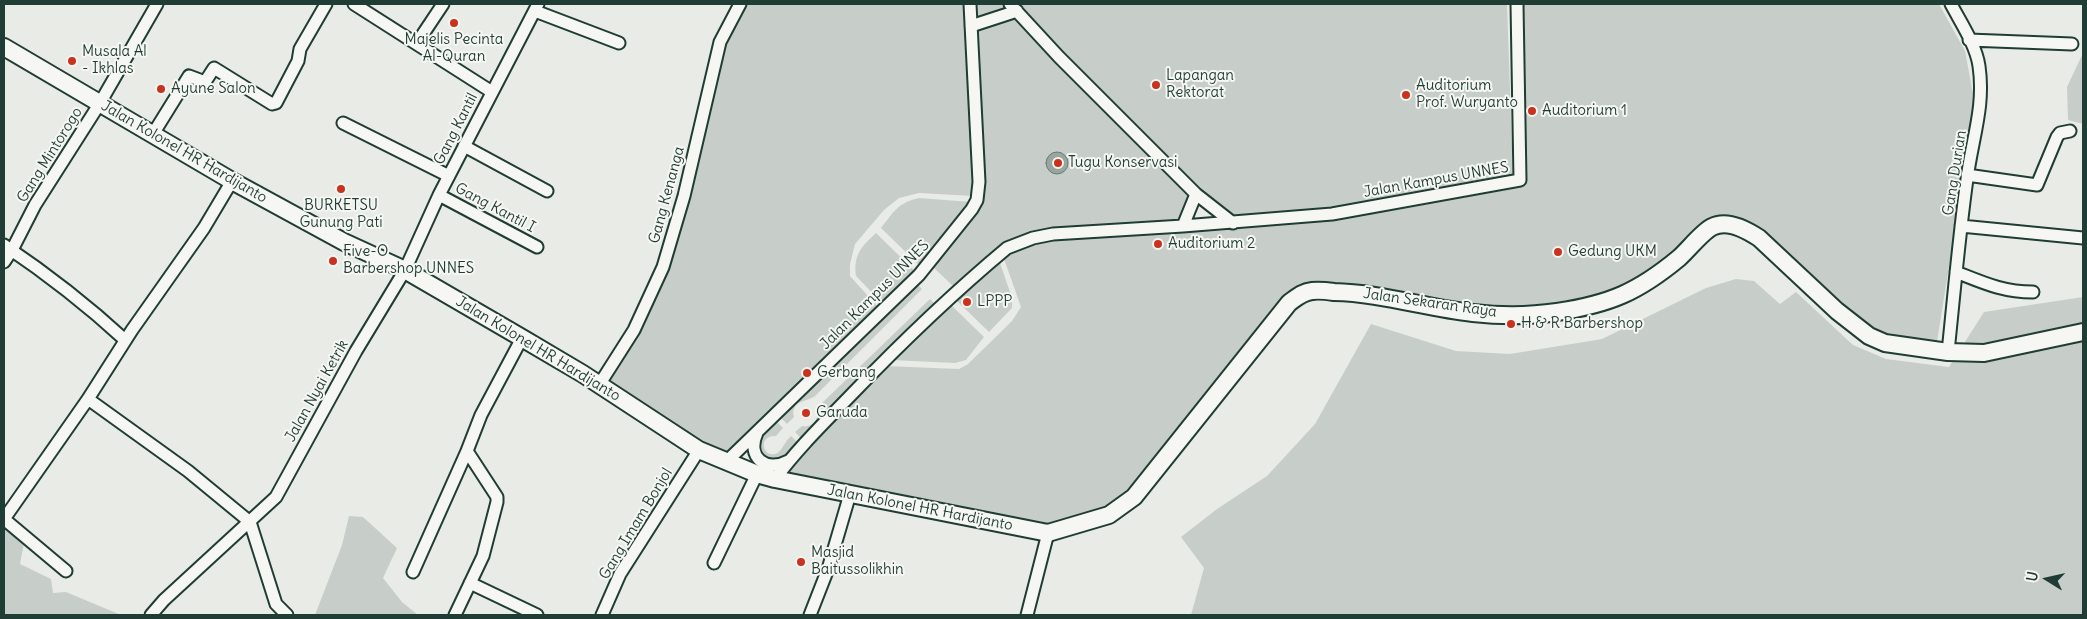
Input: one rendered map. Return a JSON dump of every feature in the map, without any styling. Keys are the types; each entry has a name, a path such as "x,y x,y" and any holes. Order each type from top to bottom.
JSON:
{"main road":[{"name":"Jalan Kolonel HR Hardijanto","path":"4,47 232,181 344,242 405,270 600,385 699,450 726,462 775,479 1048,533 1109,515"},
{"name":"Jalan Sekaran Raya","path":"1109,515 1134,497 1289,304 1299,295 1311,291 1358,292 1473,313 1522,315 1555,312 1598,305 1621,296 1656,277 1712,227 1720,225 1747,230 1759,238 1837,311 1869,336 1885,343 1948,352 1984,353 2083,332"}],"street":[{"name":"Gang Mintorogo","path":"4,262 8,247 100,103 157,4"},
{"path":"153,134 189,76 205,82 214,68 272,104 276,102 298,61 300,49 326,4"},
{"path":"354,4 492,92"},
{"path":"417,43 443,4"},
{"name":"Gang Kenanga","path":"600,385 634,330 663,267 684,196 720,42 740,4"},
{"name":"Jalan Kampus UNNES","path":"726,462 919,275 972,209 977,200 979,182 970,4"},
{"name":"Jalan Kampus UNNES","path":"775,479 788,461 882,362 952,295 1007,248 1033,238 1052,234 1233,223 1332,214 1520,180 1517,4"},
{"name":"Gang Durian","path":"1948,352 1967,175 1975,142 1980,102 1979,64 1951,4"},
{"path":"537,7 619,43"},
{"name":"Gang Kantil","path":"405,270 448,176 537,7"},
{"path":"971,26 1013,8 1059,57 1196,194 1233,223"},
{"path":"1969,40 2072,44"},
{"path":"343,123 448,176"},
{"path":"1967,175 2037,185 2056,137 2060,133 2070,131"},
{"path":"464,146 547,191"},
{"path":"66,571 4,519 88,398 125,340 204,228 232,181"},
{"path":"1183,226 1196,194"},
{"name":"Gang Kantil I","path":"439,195 537,247"},
{"path":"1961,226 2083,238"},
{"path":"8,247 93,310 125,340"},
{"name":"Jalan Nyai Ketrik","path":"151,615 164,600 276,496 356,351 405,270"},
{"path":"1956,272 2012,292 2033,292"},
{"path":"413,572 484,410 522,338"},
{"path":"88,398 188,471 250,522 276,604 287,615"},
{"path":"758,432 754,450 760,462 777,465 788,461"},
{"path":"455,615 483,556 497,502 497,497 468,450"},
{"name":"Gang Imam Bonjol","path":"602,615 620,574 699,450"},
{"path":"714,564 757,474"},
{"path":"810,615 828,569 850,494"},
{"path":"1027,615 1048,533"},
{"path":"470,583 537,615"}],"shaded area":[{"path":"746,4 967,4 975,182 973,196 919,193 899,198 884,210 855,244 850,264 850,276 878,307 729,452 719,453 608,384 647,307 728,37"},
{"path":"974,4 1005,4 1010,9 974,21"},
{"path":"1013,4 1507,4 1513,176 1331,211 1234,220 1199,193"},
{"path":"1522,4 1939,4 1965,51 1975,104 1936,348 1872,335 1723,220 1659,267 1632,284 1596,299 1523,310 1307,287 1130,492 1090,513 1048,528 786,473 885,366 959,369 968,364 1012,321 1021,307 1003,256 1017,248 1053,239 1335,218 1523,183"},
{"path":"1015,15 1193,195 1181,224 1061,230 997,251 953,286 933,267 971,220 982,200 975,29"},
{"path":"2083,53 2083,124 2068,120 2067,87"},
{"path":"1057,152 1065,155 1068,163 1065,171 1057,174 1049,171 1046,163 1049,155"},
{"path":"919,198 971,202 920,266 881,228 901,205"},
{"path":"876,233 916,272 882,303 856,276 855,269 857,257"},
{"path":"999,260 1012,298 1012,308 989,332 955,299"},
{"path":"1736,279 1754,281 1780,304 1796,292 1853,345 1886,359 1949,367 1984,312 2083,297 2083,615 1191,615 1204,568 1181,537 1217,509 1267,476 1315,424 1371,324 1456,351 1510,354 1602,339 1706,288"},
{"path":"917,284 922,289 814,397 796,404 793,412 794,417 787,424 779,416"},
{"path":"930,299 935,304 803,440 795,432 802,426 814,423 822,403"},
{"path":"950,304 984,337 966,360 955,363 891,360"},
{"path":"775,420 783,428 776,436 766,439 764,442 767,452 771,454 777,453 791,436 799,444 781,458 772,460 761,455 760,444 765,432"},
{"path":"349,516 363,517 397,548 383,578 402,602 418,615 315,615 342,545"},
{"path":"4,527 25,538 20,564 51,579 53,593 66,592 121,615 4,615"}],"place":[{"name":"Majelis Pecinta Al-Quran","path":"454,23"},
{"name":"Musala Al - Ikhlas","path":"72,61"},
{"name":"Lapangan Rektorat","path":"1156,85"},
{"name":"Ayune Salon","path":"161,89"},
{"name":"Auditorium Prof. Wuryanto","path":"1406,95"},
{"name":"Auditorium 1","path":"1532,111"},
{"name":"Tugu Konservasi","path":"1058,163"},
{"name":"BURKETSU Gunung Pati","path":"341,189"},
{"name":"Auditorium 2","path":"1158,244"},
{"name":"Gedung UKM","path":"1558,252"},
{"name":"Five-O Barbershop UNNES","path":"333,261"},
{"name":"LPPP","path":"967,302"},
{"name":"H & R Barbershop","path":"1511,324"},
{"name":"Gerbang","path":"807,373"},
{"name":"Garuda","path":"806,413"},
{"name":"Masjid Baitussolikhin","path":"801,562"}]}
